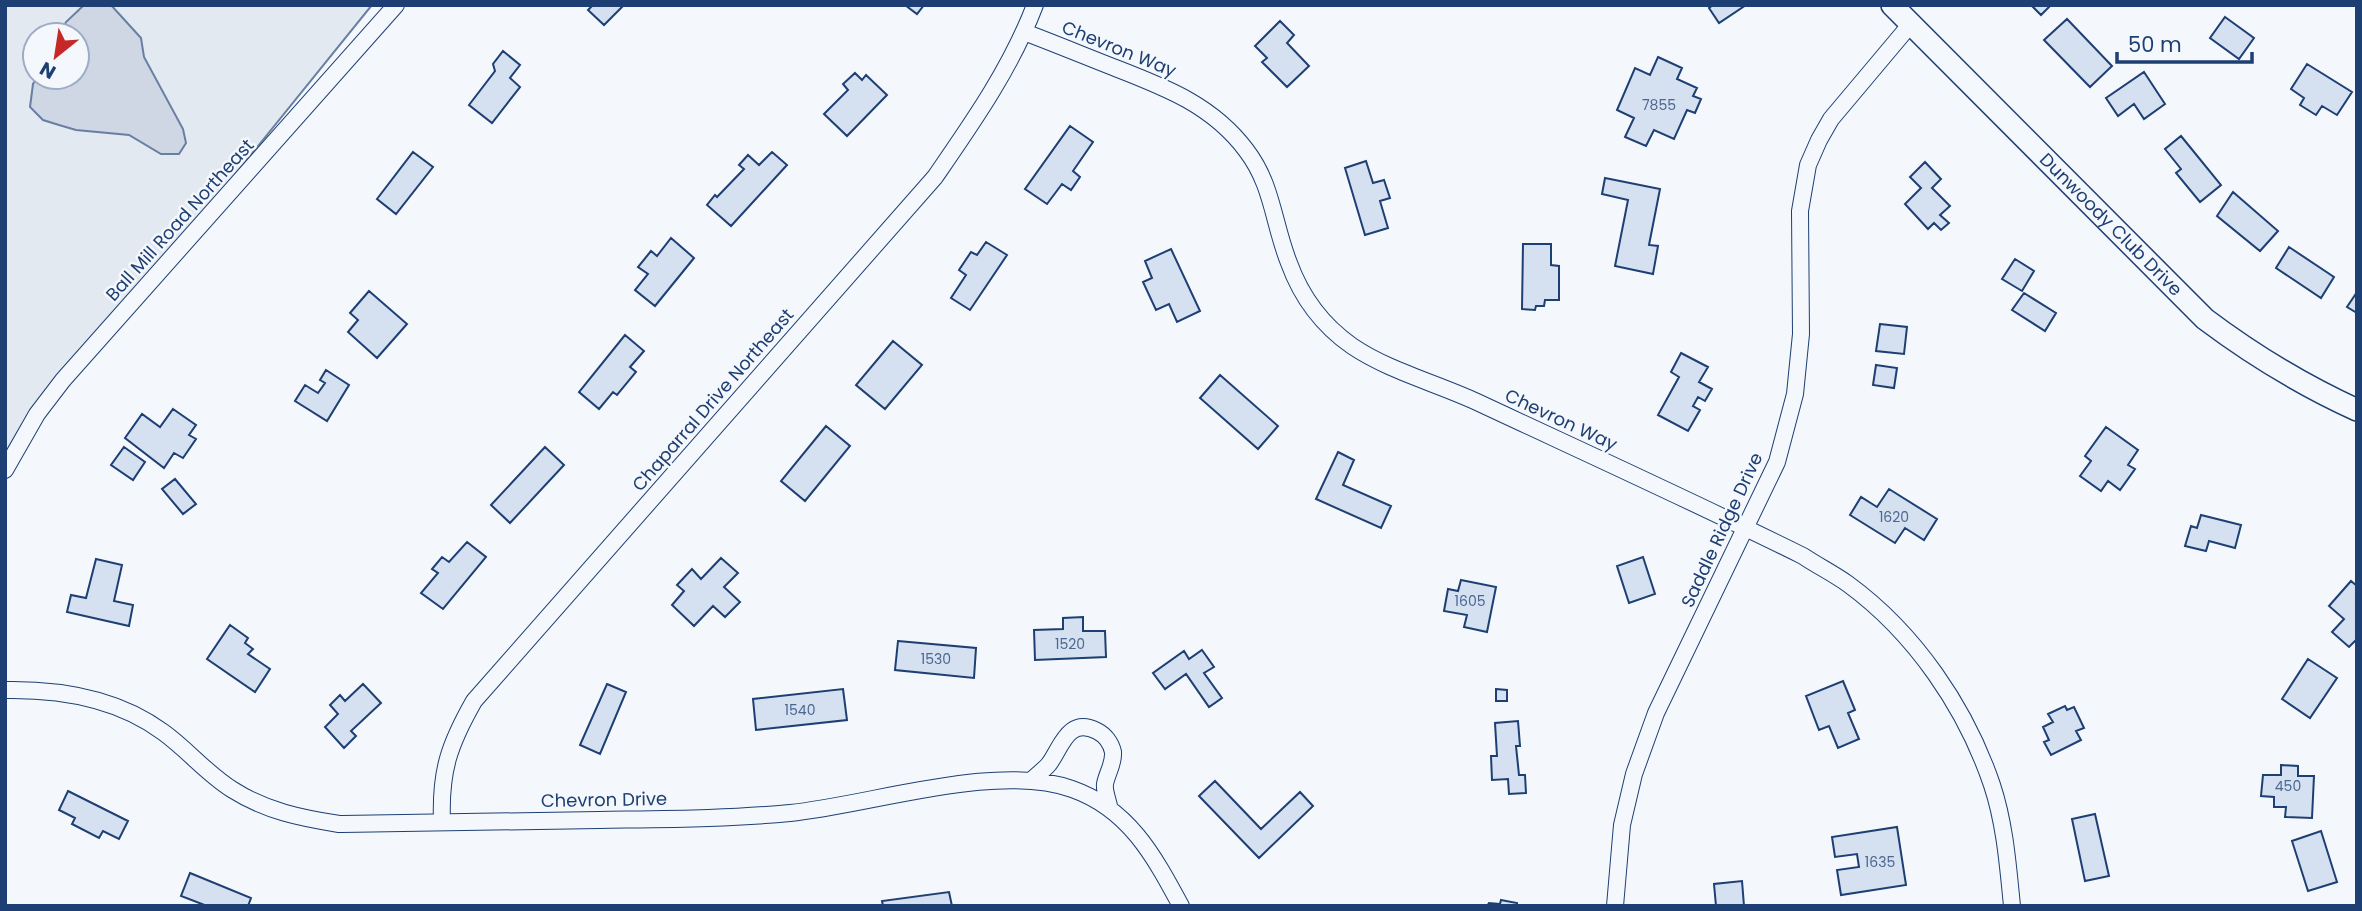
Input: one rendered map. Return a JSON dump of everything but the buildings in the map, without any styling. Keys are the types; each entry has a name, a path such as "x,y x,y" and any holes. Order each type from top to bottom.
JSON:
{"street":[{"name":"Ball Mill Road Northeast","path":"5,470 37,414 63,380 396,5"},
{"name":"Chaparral Drive Northeast","path":"442,822 441,793 446,760 457,729 474,701 935,177 980,113 1024,32 1035,5"},
{"name":"Dunwoody Club Drive","path":"1892,5 2205,319 2261,360 2357,410"},
{"name":"Saddle Ridge Drive","path":"1615,906 1622,825 1634,774 1656,713 1777,462 1796,394 1801,334 1800,211 1808,165 1831,119 1910,25"},
{"name":"Chevron Way","path":"1024,32 1174,91 1224,124 1247,151 1264,180 1288,261 1301,292 1323,321 1351,345 1803,556 1848,584 1891,621 1928,666 1975,743 1993,787 2004,833 2012,906"},
{"name":"Chevron Drive","path":"5,690 56,691 115,705 164,732 208,772 259,804 291,816 340,824 675,818 791,813 960,785 1033,779 1072,789 1109,806 1137,834 1157,861 1181,906"},
{"path":"1033,779 1049,764 1068,733 1081,728 1094,729 1106,737 1113,750 1105,786 1109,806"}],"shaded area":[{"path":"5,5 372,5 5,459"},
{"path":"84,5 111,5 141,38 144,57 183,129 186,143 179,154 161,154 129,135 76,130 43,120 30,107 32,91 91,91 91,21 67,21"}]}
